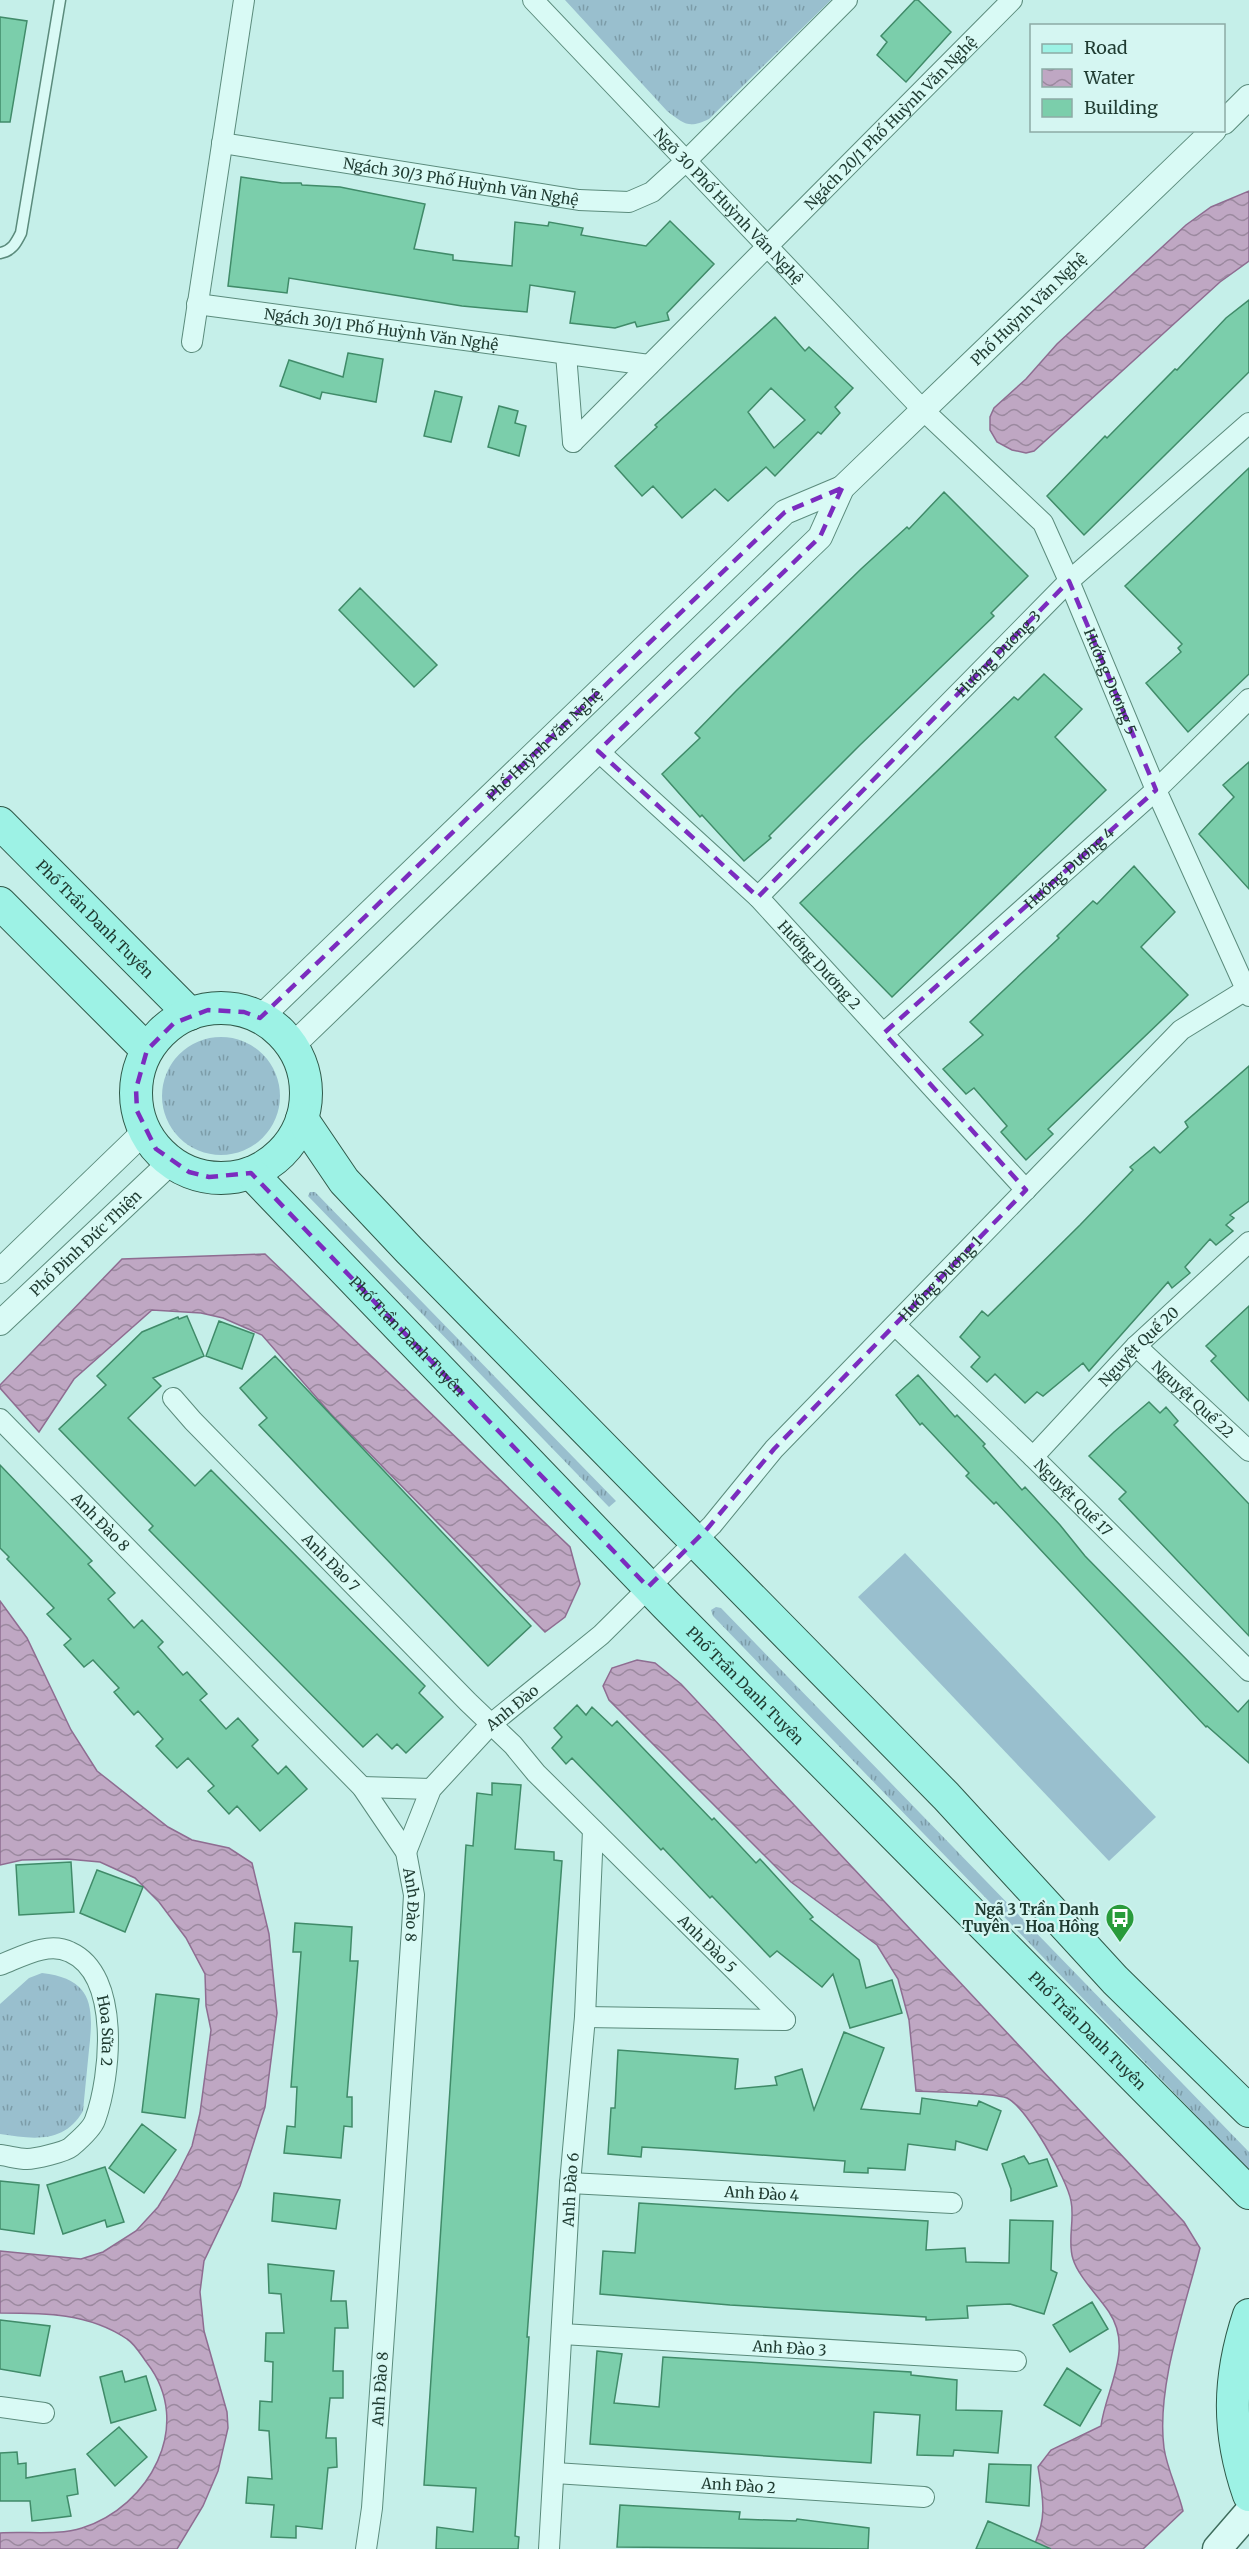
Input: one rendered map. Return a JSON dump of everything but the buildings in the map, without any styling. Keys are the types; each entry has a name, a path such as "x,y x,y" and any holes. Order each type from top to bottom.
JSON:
{"main road":[{"name":"Phố Trần Danh Tuyên","path":"0,823 190,1014"},
{"path":"0,903 147,1050"},
{"path":"226,1009 260,1018 278,1030 300,1063 305,1082 305,1101 302,1119 294,1137 282,1152 251,1173 230,1178 209,1178 189,1172 171,1162 156,1149 144,1132 137,1111 136,1089 139,1068 147,1050 159,1035 190,1014 226,1009"},
{"path":"302,1119 342,1178 409,1250 605,1452 695,1539 946,1796 1115,1980 1249,2111"},
{"name":"Phố Trần Danh Tuyên","path":"251,1173 648,1587 1249,2193"},
{"path":"1249,2315 1238,2347 1232,2387 1232,2428 1239,2468 1249,2495"},
{"path":"1217,2549 1249,2512"}],"street":[{"path":"192,342 244,0"},
{"name":"Ngõ 30 Phố Huỳnh Văn Nghệ","path":"533,0 923,410"},
{"name":"Ngách 30/3 Phố Huỳnh Văn Nghệ","path":"222,143 579,200 629,202 652,192 686,161 847,0"},
{"name":"Ngách 20/1 Phố Huỳnh Văn Nghệ","path":"768,247 1012,0"},
{"path":"1225,121 1249,97"},
{"name":"Phố Huỳnh Văn Nghệ","path":"260,1018 785,512 842,488 1212,132"},
{"path":"566,354 573,442 768,247"},
{"name":"Ngách 30/1 Phố Huỳnh Văn Nghệ","path":"198,304 649,365"},
{"name":"Hướng Dương 5","path":"923,410 1043,523 1156,790 1248,992"},
{"name":"Hướng Dương 3","path":"758,897 1069,580 1249,423"},
{"name":"Phố Huỳnh Văn Nghệ","path":"291,1047 820,537 842,488"},
{"name":"Hướng Dương 4","path":"884,1033 1156,790 1249,699"},
{"name":"Hướng Dương 2","path":"598,751 758,897 1026,1190"},
{"name":"Hướng Dương 1","path":"648,1587 712,1525 774,1449 1181,1030 1248,992"},
{"path":"0,1271 144,1132"},
{"name":"Phố Đinh Đức Thiện","path":"4,1310 171,1162"},
{"name":"Nguyệt Quế 20","path":"1033,1457 1136,1346 1249,1242"},
{"name":"Nguyệt Quế 17","path":"895,1325 1033,1457 1249,1671"},
{"name":"Nguyệt Quế 22","path":"1136,1346 1249,1451"},
{"name":"Anh Đào 7","path":"173,1398 490,1724"},
{"name":"Anh Đào 8","path":"0,1419 362,1787 406,1852 414,1895 373,2497 366,2549"},
{"name":"Anh Đào","path":"406,1852 431,1789 490,1724 601,1635 648,1587"},
{"name":"Anh Đào 5","path":"490,1724 593,1830 785,2020 585,2017"},
{"path":"362,1787 431,1789"},
{"name":"Anh Đào 6","path":"549,2549 570,2183 585,2017 593,1830"},
{"name":"Hoa Sữa 2","path":"0,1965 45,1948 69,1951 91,1966 100,1989 109,2046 94,2122 69,2149 28,2159 0,2155"},
{"name":"Anh Đào 4","path":"570,2183 952,2203"},
{"name":"Anh Đào 3","path":"562,2334 1016,2361"},
{"path":"0,2407 44,2413"},
{"name":"Anh Đào 2","path":"555,2473 924,2497"}],"lane":[{"path":"0,253 6,252 15,245 21,233 60,0"}],"highlighted area":[{"path":"842,488 820,537 598,751 758,897 1069,581 1156,790 884,1033 1026,1190 774,1449 707,1529 648,1587 251,1173 209,1177 189,1172 156,1149 137,1111 136,1089 147,1050 174,1023 208,1010 244,1012 260,1018 785,512"}],"green space":[{"path":"565,0 831,0 709,119 696,124 687,124 667,111"},
{"path":"221,1037 244,1041 263,1054 276,1073 280,1096 276,1119 263,1138 244,1151 221,1155 198,1151 179,1138 166,1119 162,1096 166,1073 179,1054 198,1041"},
{"path":"310,1192 315,1192 616,1501 609,1507 308,1196"},
{"path":"905,1553 1156,1817 1109,1861 858,1597"},
{"path":"716,1607 721,1608 1249,2152 1249,2170 713,1616 711,1610"},
{"path":"42,1973 72,1981 81,1988 90,2008 91,2034 83,2111 67,2129 47,2137 0,2134 0,2004 29,1978"}],"water":[{"path":"1249,191 1249,261 1220,282 1034,451 1026,453 1012,450 997,442 990,430 990,417 994,408 1026,379 1057,344 1186,225 1211,207"},
{"path":"265,1254 570,1547 580,1584 565,1617 545,1632 330,1413 262,1335 223,1318 201,1313 152,1310 74,1379 39,1432 0,1388 0,1385 122,1259"},
{"path":"0,1601 27,1638 71,1730 97,1771 168,1827 192,1840 229,1848 252,1863 269,1934 277,2013 265,2107 240,2186 204,2261 200,2292 204,2331 227,2412 228,2428 218,2471 203,2506 177,2549 0,2549 0,2533 52,2533 73,2530 106,2517 127,2502 145,2483 158,2461 165,2437 167,2412 161,2387 138,2350 130,2341 112,2330 82,2319 50,2314 0,2313 0,2251 81,2259 103,2252 136,2231 158,2207 192,2146 200,2113 211,2030 206,2006 205,1974 186,1938 159,1902 135,1878 100,1862 67,1859 22,1860 0,1865"},
{"path":"637,1660 655,1663 681,1684 1184,2222 1200,2248 1173,2348 1164,2399 1164,2448 1183,2511 1143,2549 1032,2549 1040,2528 1043,2508 1038,2467 1051,2450 1101,2426 1119,2354 1116,2326 1109,2312 1079,2272 1073,2259 1071,2201 1062,2177 1045,2145 1025,2115 1007,2098 916,2091 909,2020 898,1979 877,1945 791,1882 609,1700 603,1686 612,1668"}],"place":[{"name":"Ngã 3 Trần Danh Tuyên - Hoa Hồng","path":"1120,1944"}]}
